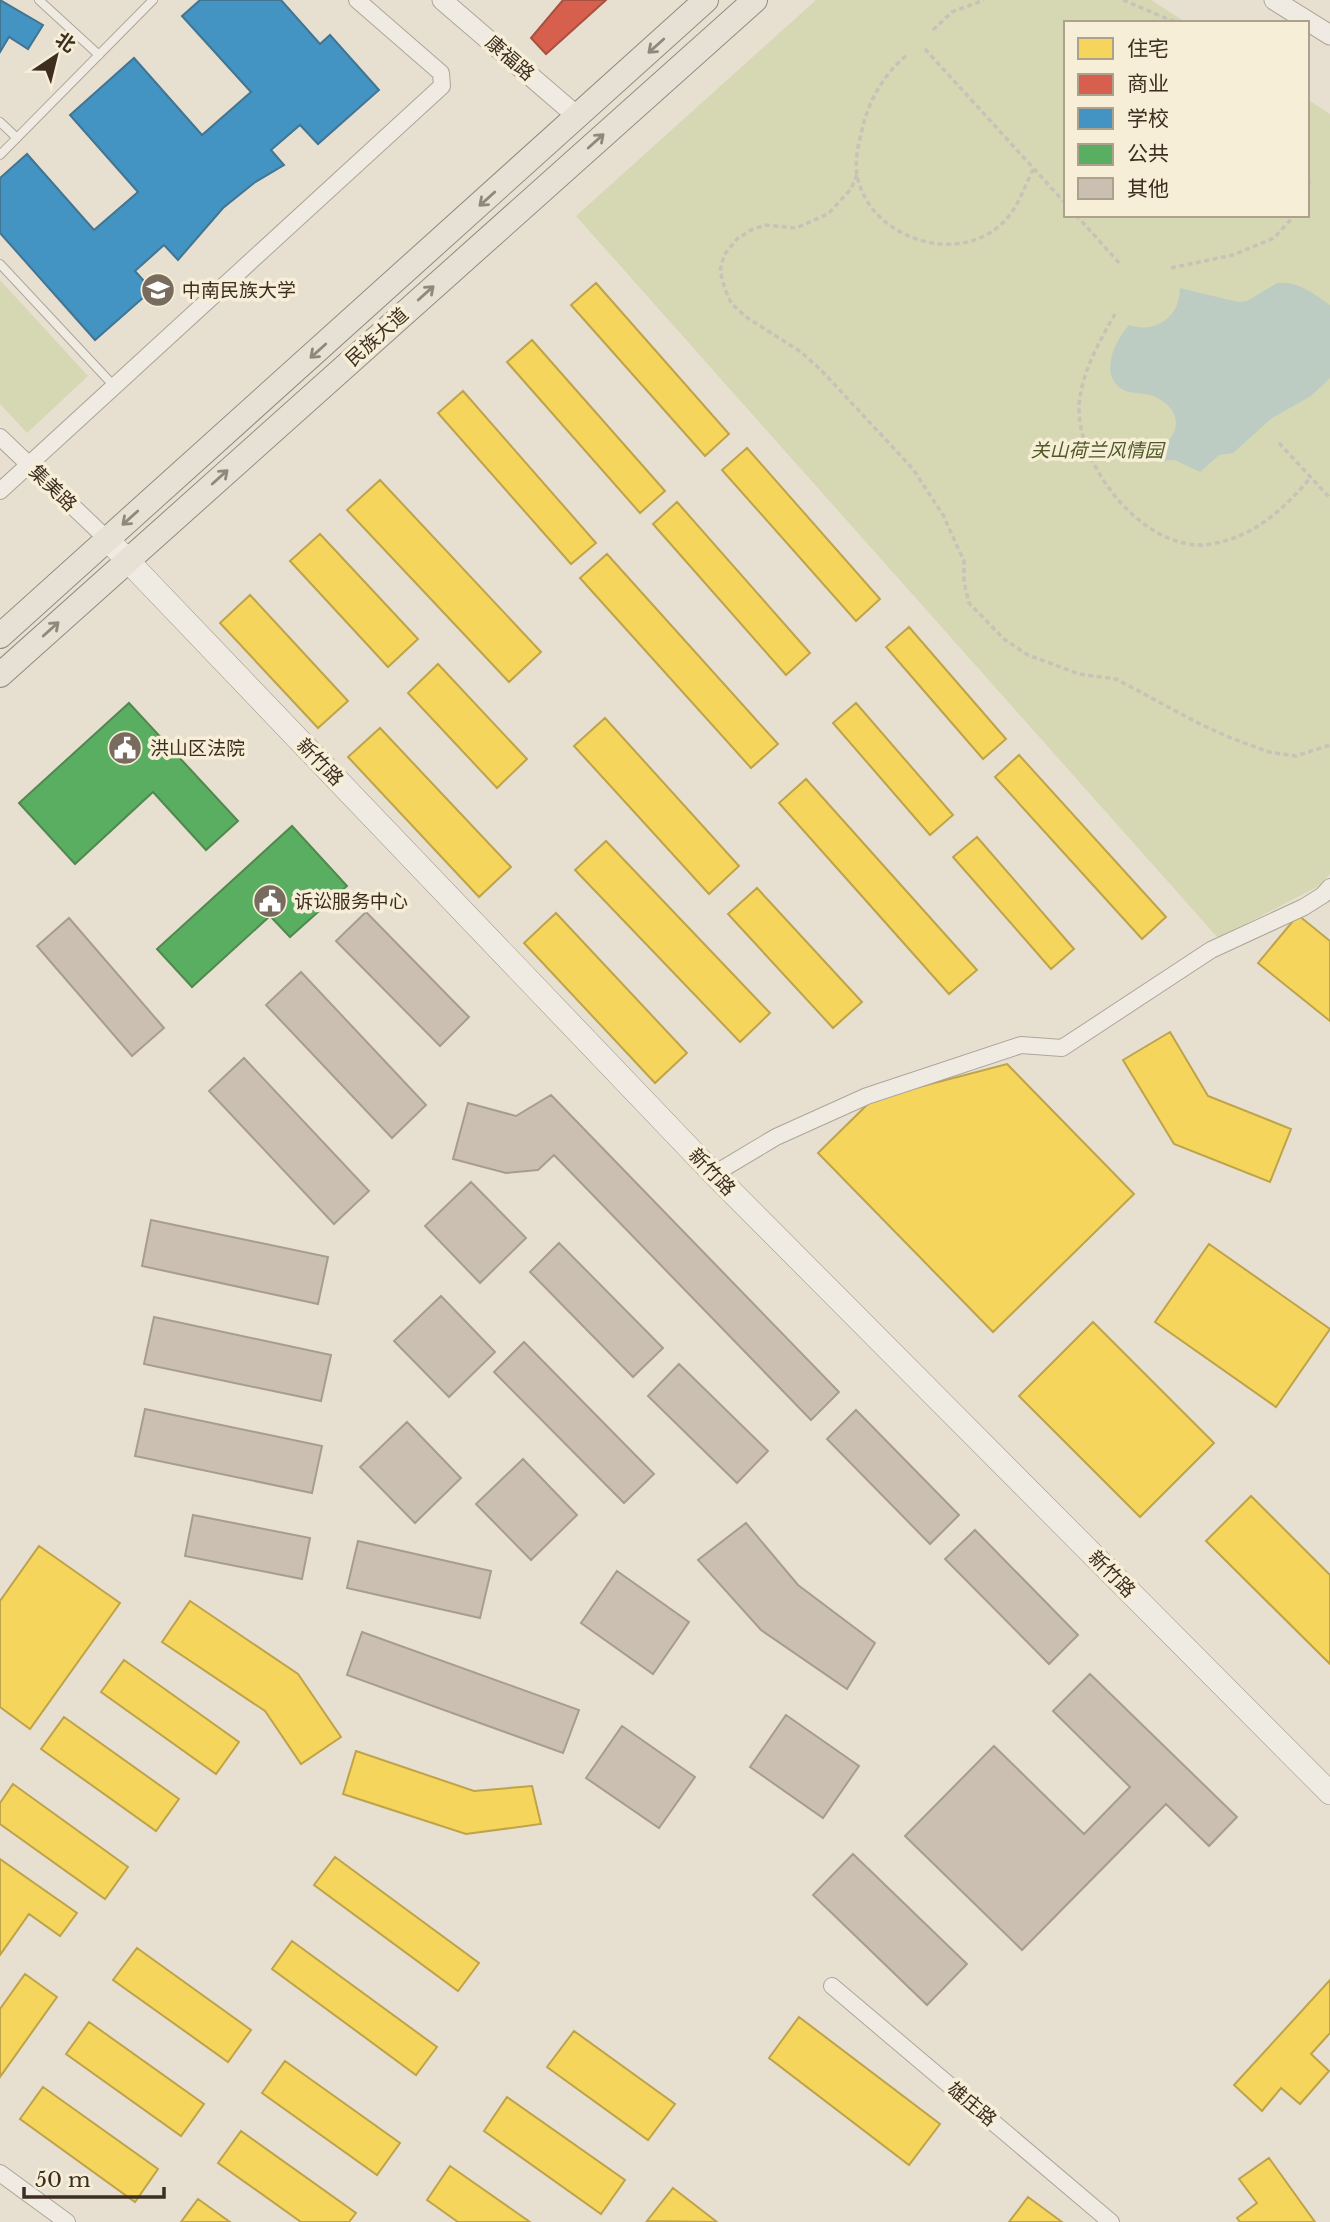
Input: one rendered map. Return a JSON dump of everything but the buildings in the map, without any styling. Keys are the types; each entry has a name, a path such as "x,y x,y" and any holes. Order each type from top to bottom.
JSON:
{"main road":[{"name":"民族大道","path":"0,636 706,0"},
{"name":"民族大道","path":"0,675 755,0"},
{"name":"新竹路","path":"107,539 714,1174 1330,1793"}],"street":[{"path":"0,491 442,86 441,73 357,0"},
{"name":"康福路","path":"442,0 578,117"},
{"path":"1275,0 1308,21"},
{"path":"1309,22 1330,35"},
{"name":"集美路","path":"0,437 107,539"},
{"path":"714,1174 776,1137 867,1096 1021,1045 1062,1048 1211,950 1304,907 1330,887"},
{"name":"雄庄路","path":"832,1986 1111,2222"},
{"path":"0,2173 67,2222"}],"lane":[{"path":"39,0 99,55"},
{"path":"0,155 153,0"},
{"path":"0,122 18,138"},
{"path":"0,264 114,386"}],"path":[{"path":"933,30 953,12 985,0"},
{"path":"1124,0 1172,21"},
{"path":"925,49 1064,202"},
{"path":"906,56 886,76 866,114 857,156 857,175 851,189 828,214 796,228 765,225 751,230 737,239 724,255 720,271 731,303 746,317 801,352 821,370 913,469 943,515 964,561 964,582 969,603 1004,639 1028,656 1080,674 1116,679 1200,724 1269,752 1296,756 1330,745"},
{"path":"857,175 873,209 887,224 904,235 942,244 971,240 998,226 1010,215 1034,168"},
{"path":"1078,217 1121,265"},
{"path":"1171,268 1233,256 1274,238 1293,217"},
{"path":"1115,314 1093,354 1085,380 1079,407 1082,434 1100,478 1143,522 1170,539 1189,545 1211,544 1258,527 1276,514 1311,477"},
{"path":"1279,443 1330,498"}],"green space":[{"name":"关山荷兰风情园","path":"816,0 1151,0 1184,21 1064,21 1064,217 1309,217 1309,100 1330,114 1330,874 1317,887 1218,938 576,216"},
{"path":"0,280 88,376 27,433 0,404"}],"shaded area":[{"path":"1277,283 1299,286 1330,305 1330,378 1311,396 1272,418 1233,453 1219,455 1200,472 1175,460 1155,461 1153,452 1163,446 1174,432 1175,416 1171,408 1163,402 1150,395 1126,391 1112,378 1111,360 1123,332 1129,325 1148,327 1165,321 1176,307 1180,288 1238,302 1247,301"}],"place":[{"name":"中南民族大学","path":"158,290"},
{"name":"洪山区法院","path":"125,748"},
{"name":"诉讼服务中心","path":"270,901"}]}
